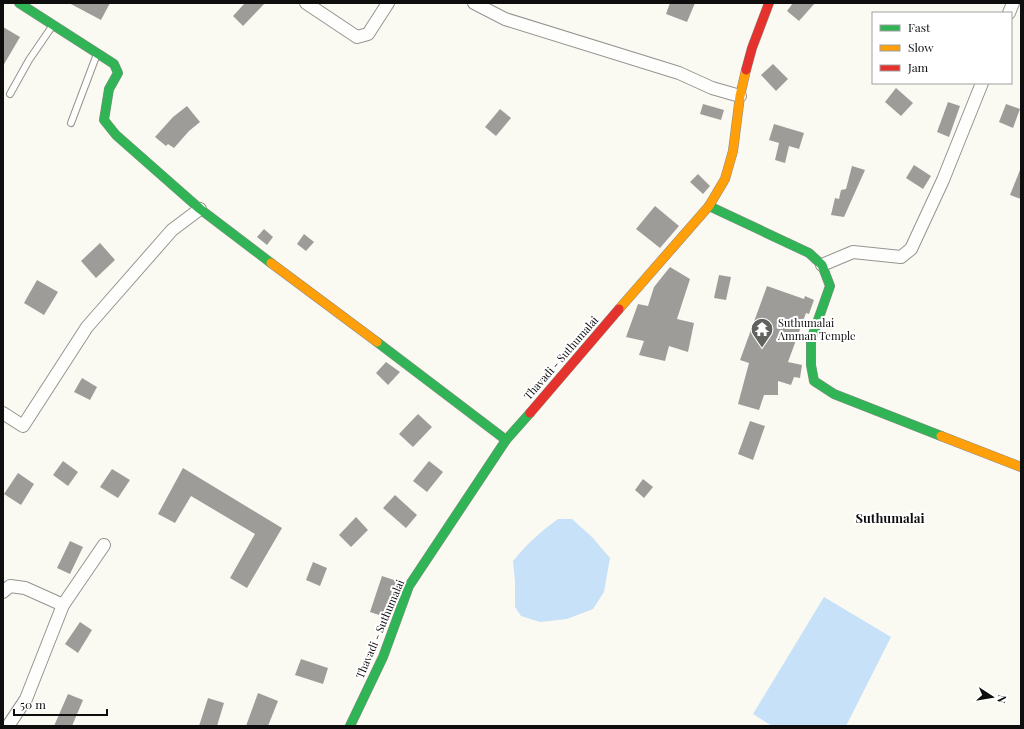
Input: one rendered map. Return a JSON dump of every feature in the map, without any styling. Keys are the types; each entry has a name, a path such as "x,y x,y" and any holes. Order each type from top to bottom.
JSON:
{"street":[{"path":"19,3 114,64 118,73 109,89 104,120 116,135 200,209 506,440"},
{"path":"306,3 357,38 368,34 388,3"},
{"path":"474,3 505,19 679,73 712,88 740,96"},
{"name":"Thavadi - Suthumalai","path":"350,726 383,656 409,586 506,440 709,206 725,179 733,151 740,96 752,48 770,3"},
{"path":"822,265 853,252 901,257 911,249 944,180 982,84"},
{"path":"709,206 809,253 822,265 830,286 811,340 811,365 814,381 834,394 1021,467"},
{"path":"3,413 23,426 88,327 172,230 200,209"},
{"path":"8,726 26,699 63,605 104,545"},
{"path":"3,592 10,586 26,588 63,605"}],"lane":[{"path":"10,94 29,60 53,25"},
{"path":"71,123 97,54"}],"water":[{"path":"558,519 572,519 592,537 610,558 604,592 593,609 567,619 540,622 521,616 515,607 513,561 534,539"},
{"path":"824,597 891,637 846,726 772,726 753,714"}],"building":[{"path":"69,3 110,3 101,20"},
{"path":"245,3 265,3 243,26 233,16"},
{"path":"670,3 695,3 687,22 666,14"},
{"path":"793,3 815,3 799,21 787,11"},
{"path":"3,27 20,37 3,66"},
{"path":"773,64 788,79 776,91 761,75"},
{"path":"896,88 913,103 901,116 885,102"},
{"path":"948,102 960,106 949,137 937,132"},
{"path":"703,104 724,110 721,120 700,114"},
{"path":"1006,104 1020,109 1013,128 999,122"},
{"path":"187,106 200,122 189,131 174,148 168,144 166,146 155,137 173,117"},
{"path":"500,109 511,118 496,136 485,127"},
{"path":"774,124 804,133 799,149 789,146 785,163 775,160 779,143 769,140"},
{"path":"914,165 931,176 923,189 906,178"},
{"path":"852,166 865,170 844,217 831,215 835,198 839,199 841,190 846,189"},
{"path":"1021,170 1021,199 1010,195"},
{"path":"698,174 710,186 703,194 690,182"},
{"path":"655,206 679,226 660,248 636,229"},
{"path":"264,229 273,237 267,245 257,237"},
{"path":"304,234 314,242 306,251 297,244"},
{"path":"100,243 115,260 96,278 81,261"},
{"path":"670,267 690,279 677,319 694,323 688,352 669,346 665,361 639,355 644,341 626,337 638,304 648,306 654,287"},
{"path":"719,275 731,277 726,300 714,298"},
{"path":"37,280 58,292 44,315 24,303"},
{"path":"767,286 804,299 805,296 814,300 809,314 806,313 788,362 802,365 800,378 794,377 791,385 778,381 778,395 764,395 759,410 738,404 749,363 740,360"},
{"path":"386,362 400,372 388,385 376,373"},
{"path":"82,378 97,387 90,400 74,392"},
{"path":"418,414 432,427 413,447 399,434"},
{"path":"750,421 765,426 753,460 738,454"},
{"path":"63,461 78,472 68,486 53,475"},
{"path":"429,461 443,472 427,492 413,481"},
{"path":"183,468 282,528 247,588 230,578 255,534 191,496 175,523 158,514"},
{"path":"112,469 130,480 118,498 100,487"},
{"path":"18,473 34,484 21,505 4,494"},
{"path":"643,479 653,487 644,498 635,490"},
{"path":"395,495 417,515 406,528 383,508"},
{"path":"356,517 368,530 351,547 339,535"},
{"path":"70,541 83,547 70,574 57,568"},
{"path":"313,562 327,568 320,586 306,580"},
{"path":"382,576 397,581 385,617 370,612"},
{"path":"80,622 92,630 78,653 65,644"},
{"path":"301,659 328,668 323,684 295,675"},
{"path":"258,693 278,701 268,726 246,726"},
{"path":"68,694 83,700 72,726 54,726"},
{"path":"208,698 224,703 217,726 199,726"}],"traffic: fast":[{"path":"19,3 114,64 118,73 109,89 104,120 116,135 200,209 271,263"},
{"path":"709,206 809,253 822,265 830,286 811,340 811,365 814,381 834,394 941,436"},
{"path":"377,342 506,440"},
{"path":"350,726 383,657 409,586 506,440 530,413"}],"traffic: slow":[{"path":"619,309 709,206 725,179 733,151 740,96 746,70"},
{"path":"271,263 377,342"},
{"path":"941,436 1021,467"}],"traffic: jam":[{"path":"746,70 752,48 769,3"},
{"path":"530,413 619,309"}],"place":[{"name":"Suthumalai Amman Temple","path":"762,348"}],"district":[{"name":"Suthumalai","path":"890,518"}]}
